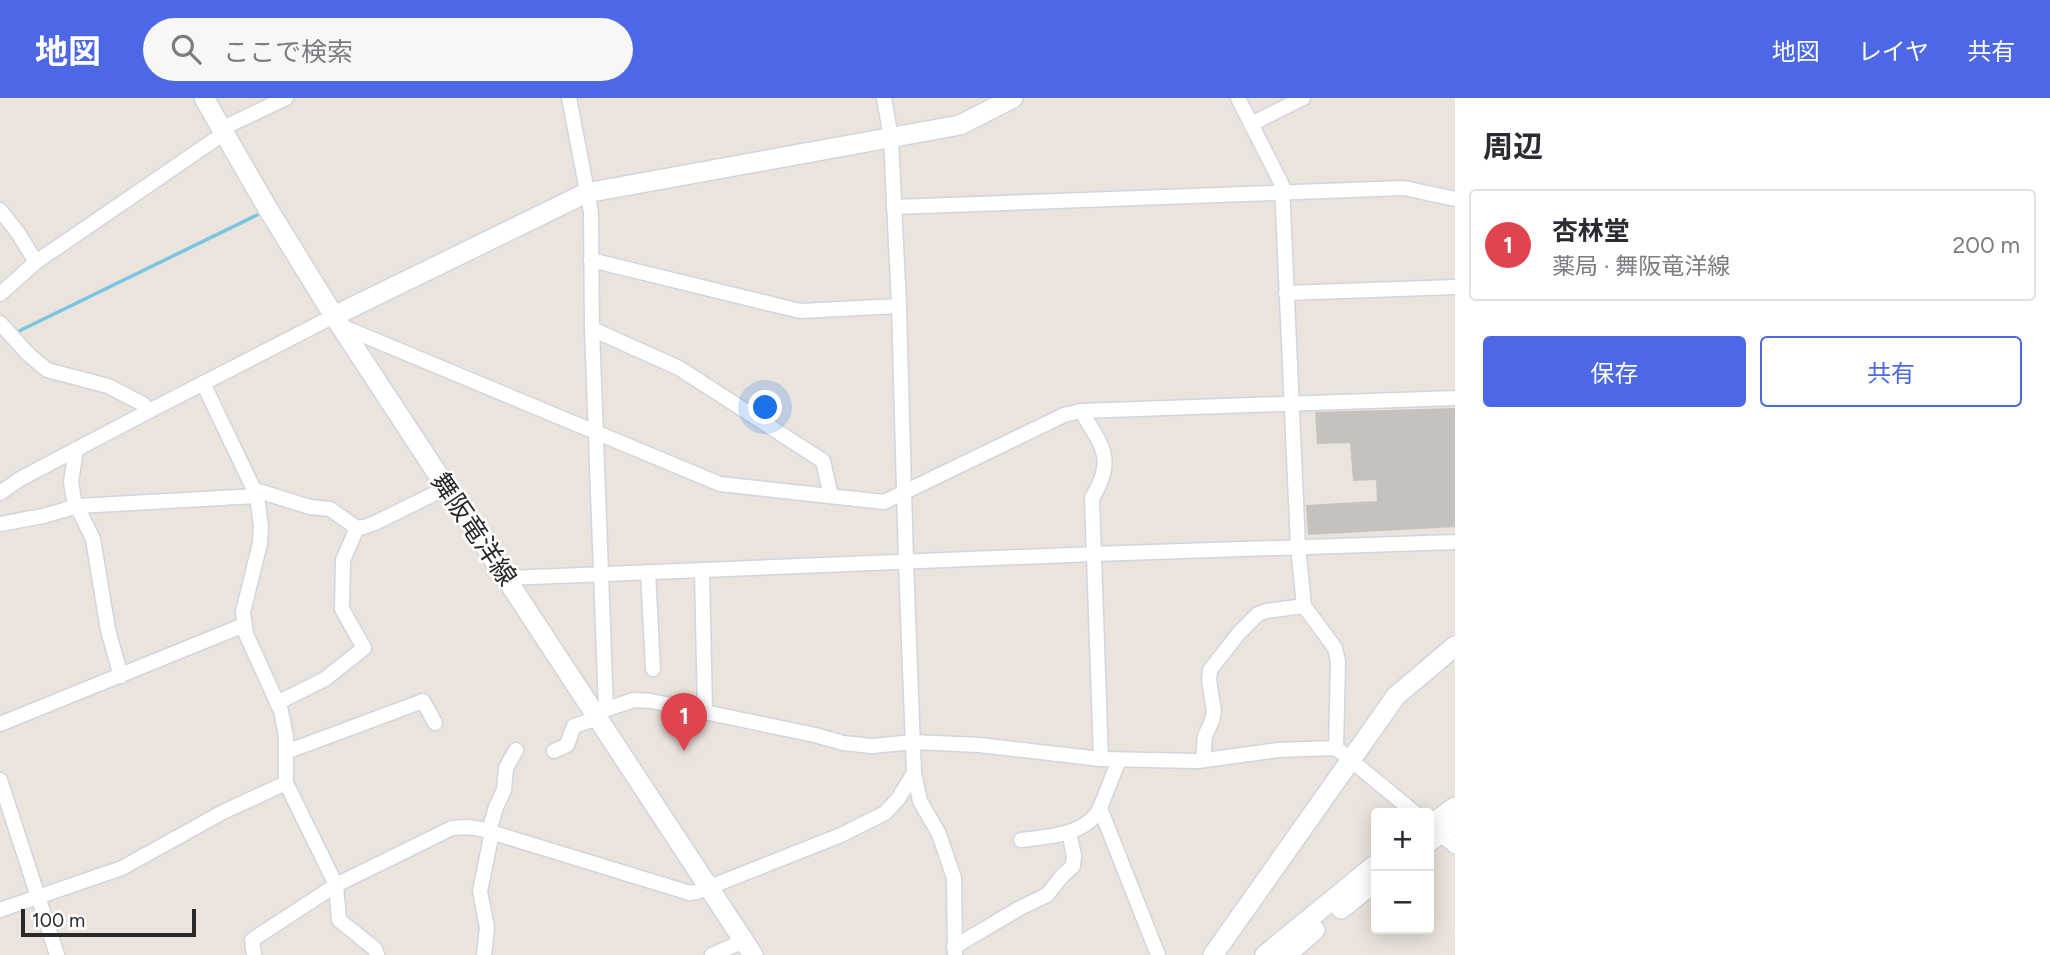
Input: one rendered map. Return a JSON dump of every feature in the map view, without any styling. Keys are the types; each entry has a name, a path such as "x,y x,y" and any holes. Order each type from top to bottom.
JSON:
{"street":[{"name":"舞阪竜洋線","path":"204,98 338,321 506,578 600,713 748,948"},
{"path":"0,294 36,262 222,132 286,98"},
{"path":"569,98 591,212 592,329 601,574 600,713"},
{"path":"884,98 891,138 899,306 905,562 914,773 920,802 939,834 954,878 954,951"},
{"path":"0,493 20,479 203,383 338,321 586,193 960,125 1013,98"},
{"path":"1238,98 1282,185 1298,546 1304,606 1335,648 1343,755"},
{"path":"1251,124 1303,98"},
{"path":"894,207 1404,188 1455,200"},
{"path":"0,210 36,262"},
{"path":"591,260 800,311 899,306"},
{"path":"1286,293 1455,287"},
{"path":"338,321 720,484 884,502 1064,415 1081,411 1455,398"},
{"path":"0,323 28,354 47,370 107,386 144,404 149,411"},
{"path":"592,329 679,368 823,461 831,496"},
{"path":"203,383 256,493 261,526 260,543 243,612 244,625 251,649 281,712 286,736 286,783 336,885 339,920 375,949 377,955"},
{"path":"1081,411 1105,455 1105,472 1092,498 1101,759"},
{"path":"76,449 71,482 74,500 93,538 108,630 121,676"},
{"path":"0,524 78,506 256,493 310,507 330,509 357,528 375,523 446,488"},
{"path":"277,704 325,679 364,648 342,610 343,560 357,528"},
{"path":"506,578 1455,542"},
{"path":"702,570 705,712"},
{"path":"648,572 653,669"},
{"path":"1203,761 1205,736 1214,711 1210,670 1258,614 1304,606"},
{"path":"0,724 244,625"},
{"path":"1213,955 1343,755 1396,696 1455,646"},
{"path":"554,751 567,745 574,726 634,700 651,701 843,743 872,746 913,742 979,745 1119,760 1203,761 1278,750 1343,755 1409,808"},
{"path":"286,752 423,701 435,723"},
{"path":"484,955 487,928 480,891 496,807 504,790 506,768 516,750"},
{"path":"1021,839 1069,832 1096,816 1119,760"},
{"path":"254,955 252,940 336,885 452,828 467,827 491,832 679,890 698,892 841,835 886,814 914,773"},
{"path":"0,780 3,797 57,955"},
{"path":"0,910 122,868 223,812 286,783"},
{"path":"1438,832 1455,807"},
{"path":"1100,808 1158,955"},
{"path":"954,951 1047,895 1073,866 1074,856 1069,832"},
{"path":"1265,955 1371,868"},
{"path":"1286,955 1371,885"},
{"path":"712,955 748,948"}],"building":[{"path":"1455,408 1455,527 1308,535 1306,505 1377,501 1376,480 1353,481 1350,443 1317,444 1315,412"}],"waterway":[{"path":"13,334 257,215"}],"place":[{"name":"杏林堂","path":"684,751"}]}
